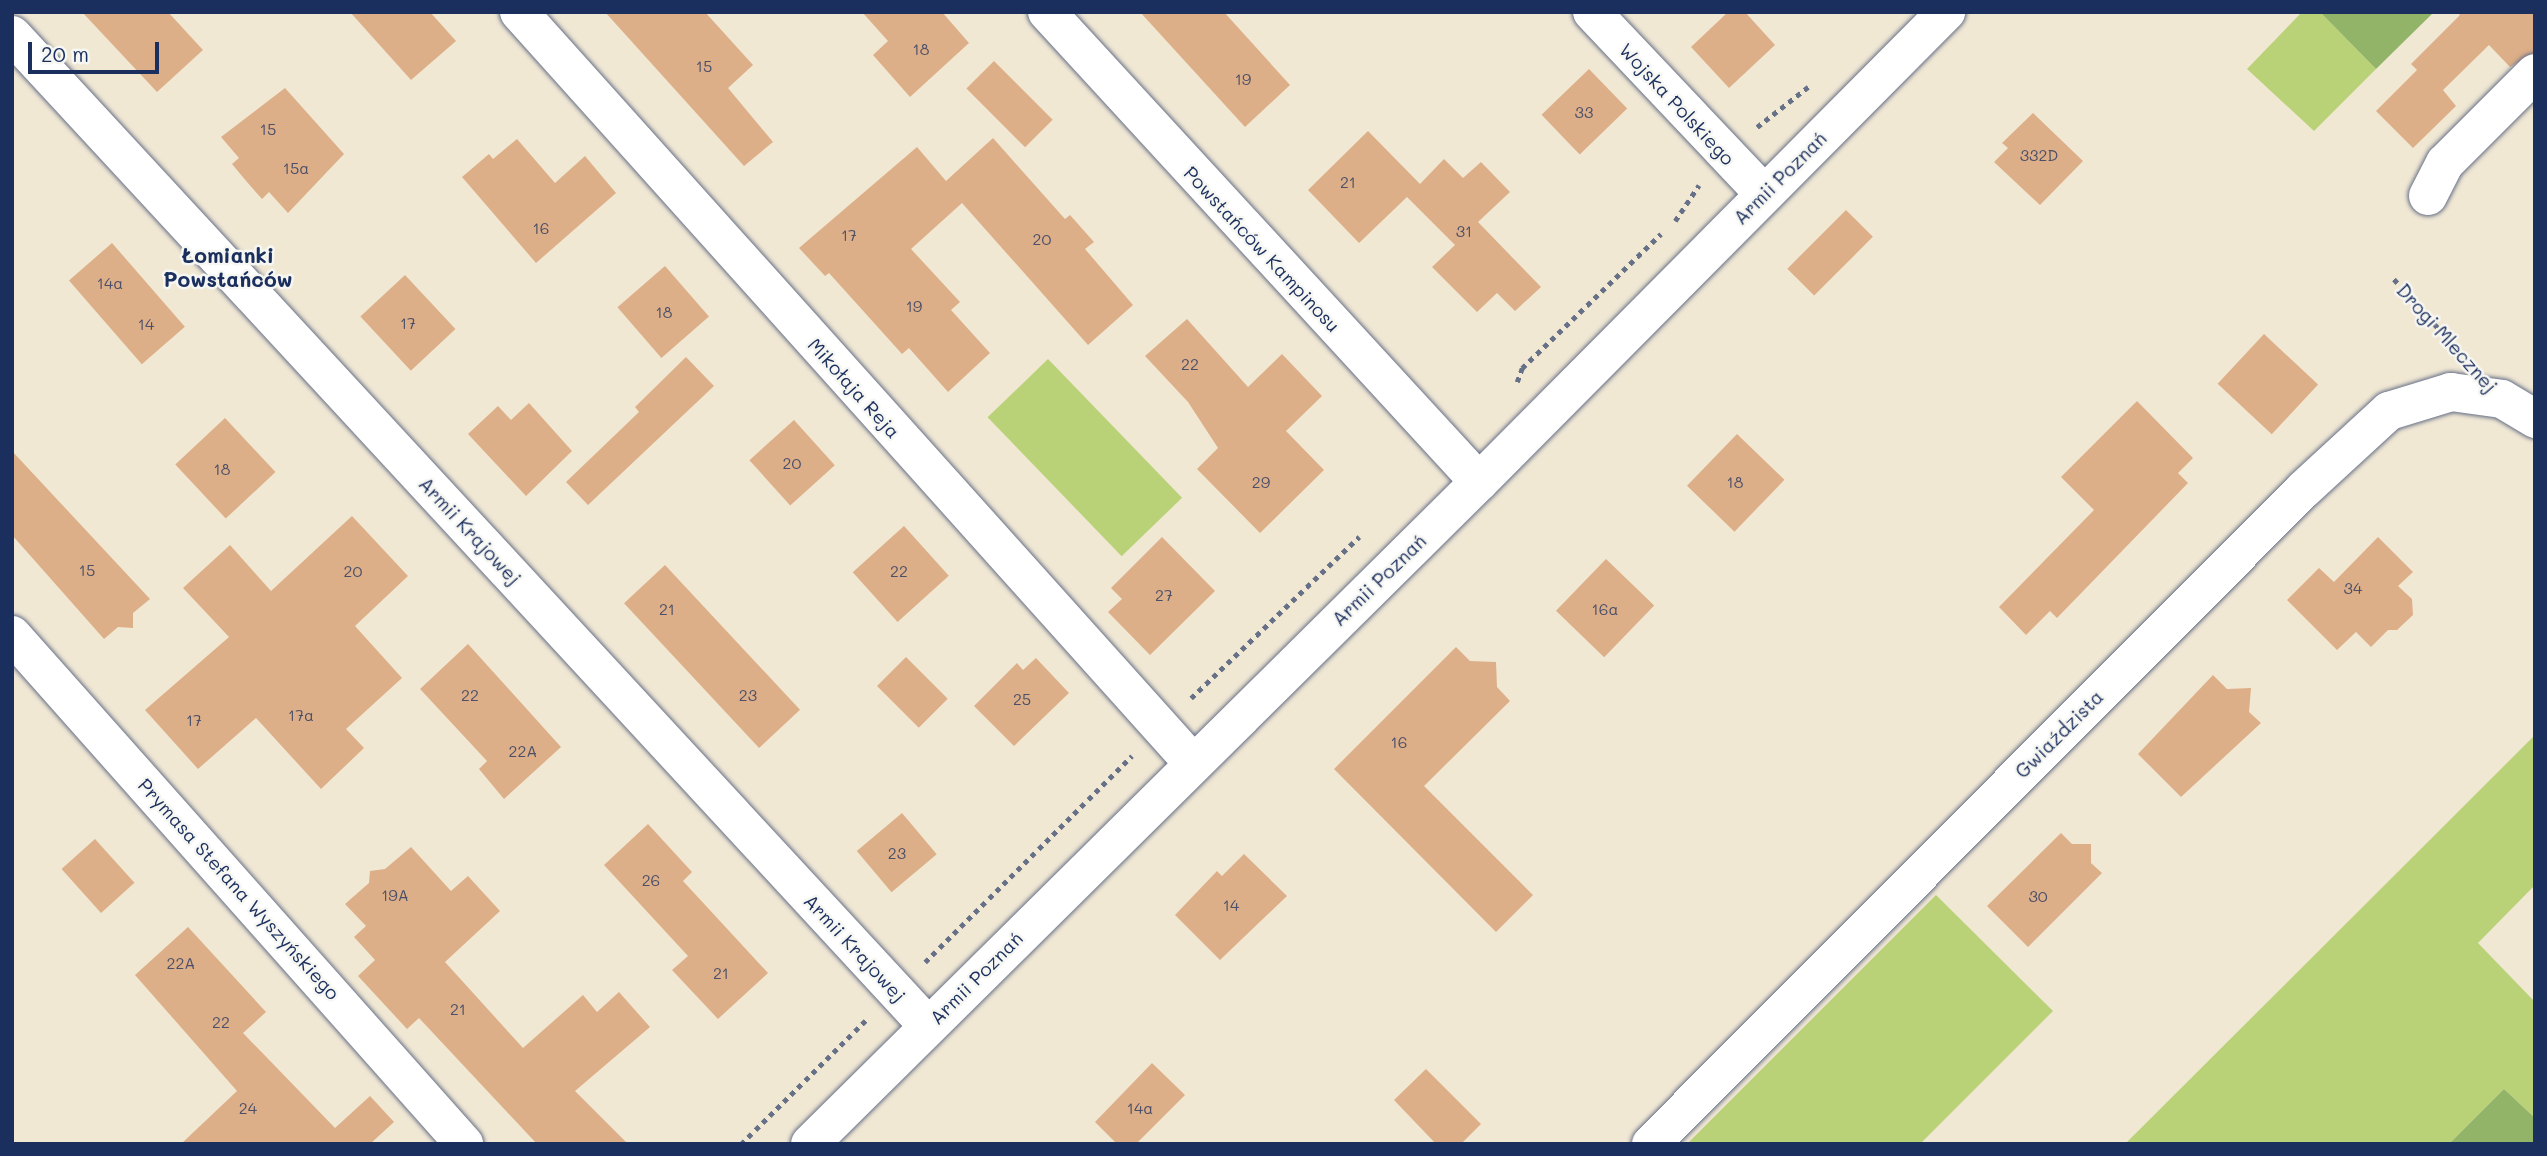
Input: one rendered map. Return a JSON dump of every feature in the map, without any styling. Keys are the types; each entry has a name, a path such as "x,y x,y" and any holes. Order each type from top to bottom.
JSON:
{"street":[{"name":"Mikołaja Reja","path":"519,12 987,537 1192,762"},
{"name":"Powstańców Kampinosu","path":"1047,12 1479,482"},
{"name":"Wojska Polskiego","path":"1591,12 1726,159 1764,194"},
{"name":"Armii Poznań","path":"810,1144 1192,762 1479,482 1946,12"},
{"name":"Armii Krajowej","path":"12,35 928,1026"},
{"path":"2428,196 2445,163 2535,73"},
{"name":"Gwiaździsta","path":"1651,1144 2303,490 2389,411 2451,392 2502,399"},
{"name":"Drogi Mlecznej","path":"2502,399 2535,419"},
{"name":"Prymasa Stefana Wyszyńskiego","path":"12,635 464,1144"}],"path":[{"path":"1514,392 1522,368 1678,218 1688,196 1770,114 1815,79"},
{"name":"Drogi Mlecznej","path":"2393,279 2502,399"},
{"path":"741,1144 1162,726 1369,527"}],"green space":[{"path":"2302,12 2320,12 2376,69 2314,131 2247,69"},
{"path":"2320,12 2434,12 2376,69"},
{"path":"1048,359 1182,498 1122,556 988,417"},
{"path":"2535,735 2535,885 2478,943 2535,1002 2535,1118 2504,1089 2449,1144 2125,1144"},
{"path":"1936,895 2053,1011 1920,1144 1687,1144"},
{"path":"2504,1089 2535,1118 2535,1144 2449,1144"}],"building":[{"path":"82,12 168,12 203,50 157,92"},
{"path":"350,12 430,12 456,41 411,80"},
{"path":"605,12 705,12 753,65 728,88 773,142 744,166"},
{"path":"862,12 942,12 969,43 910,97 873,55 888,41"},
{"path":"1140,12 1224,12 1290,85 1245,127"},
{"path":"1728,12 1745,12 1775,45 1729,88 1691,47"},
{"path":"2457,12 2535,12 2535,52 2510,67 2489,45 2443,90 2456,106 2413,148 2376,111 2417,70 2411,64 2460,15"},
{"path":"994,61 1053,120 1025,147 966,89"},
{"path":"1589,69 1627,109 1580,154 1542,115"},
{"path":"285,88 344,154 288,213 269,192 262,199 247,182 232,164 239,158 221,137"},
{"path":"2033,113 2083,161 2040,205 1994,162 2008,148 2002,143"},
{"path":"1368,131 1420,184 1444,159 1463,178 1481,162 1510,192 1478,222 1541,287 1515,311 1497,293 1477,312 1432,267 1455,245 1407,197 1359,243 1308,190"},
{"path":"993,138 1065,219 1070,215 1094,242 1085,249 1133,305 1088,345 962,203 911,249 960,302 951,310 990,353 948,392 909,348 902,354 829,273 825,276 799,248 917,147 946,181"},
{"path":"517,139 555,183 585,156 616,193 536,263 462,177 489,154 493,159"},
{"path":"1846,210 1873,237 1814,296 1787,269"},
{"path":"112,243 185,327 142,364 69,280"},
{"path":"665,266 709,317 661,358 617,307"},
{"path":"405,275 455,329 411,371 360,317"},
{"path":"1187,319 1248,387 1282,354 1322,396 1286,431 1324,470 1260,533 1197,469 1218,448 1188,402 1145,356"},
{"path":"2264,334 2318,384 2272,434 2218,384"},
{"path":"686,357 714,386 588,505 566,482 639,412 635,407"},
{"path":"2137,401 2193,458 2178,473 2188,483 2057,618 2050,611 2026,635 1999,607 2094,510 2061,477"},
{"path":"529,403 572,451 526,496 468,434 498,406 511,420"},
{"path":"225,418 275,472 226,518 175,464"},
{"path":"794,420 835,465 790,505 749,460"},
{"path":"1737,434 1784,480 1734,532 1687,486"},
{"path":"12,451 150,599 133,613 133,628 118,627 104,639 12,535"},
{"path":"352,516 408,576 355,626 402,678 346,729 364,748 321,789 256,718 198,769 145,710 229,637 183,588 230,545 271,591"},
{"path":"904,526 949,576 898,622 853,572"},
{"path":"1162,537 1215,591 1150,655 1108,612 1122,599 1111,588"},
{"path":"2378,537 2413,572 2398,586 2412,599 2413,615 2397,630 2388,630 2371,647 2356,632 2337,650 2287,600 2319,568 2334,582"},
{"path":"1606,559 1654,606 1604,657 1556,611"},
{"path":"665,565 800,710 759,748 624,603"},
{"path":"468,644 561,747 504,799 479,769 487,761 420,689"},
{"path":"1456,647 1470,661 1496,662 1497,687 1510,701 1424,786 1533,895 1496,932 1334,769"},
{"path":"906,657 948,699 919,728 877,686"},
{"path":"1036,658 1069,693 1014,746 974,706 1017,663 1023,670"},
{"path":"2213,675 2227,689 2251,688 2249,712 2261,723 2181,797 2138,754"},
{"path":"902,813 937,854 892,892 857,851"},
{"path":"648,824 692,872 683,881 768,973 718,1019 672,970 688,956 604,865"},
{"path":"2061,833 2072,844 2091,844 2091,863 2102,873 2028,947 1987,906"},
{"path":"95,839 134,883 101,913 62,869"},
{"path":"411,847 451,891 468,876 500,911 445,962 523,1048 583,995 597,1012 619,992 650,1027 575,1091 628,1144 537,1144 419,1018 407,1029 358,976 375,960 354,937 366,926 345,904 369,883 370,871 385,869"},
{"path":"1244,854 1287,896 1220,960 1175,915 1217,871 1222,876"},
{"path":"188,927 266,1012 243,1033 335,1128 370,1096 394,1122 370,1144 181,1144 237,1091 135,975"},
{"path":"1152,1063 1185,1095 1136,1144 1117,1144 1095,1122"},
{"path":"1426,1069 1481,1124 1461,1144 1436,1144 1394,1100"}],"district":[{"name":"Łomianki Powstańców","path":"228,267"}]}
